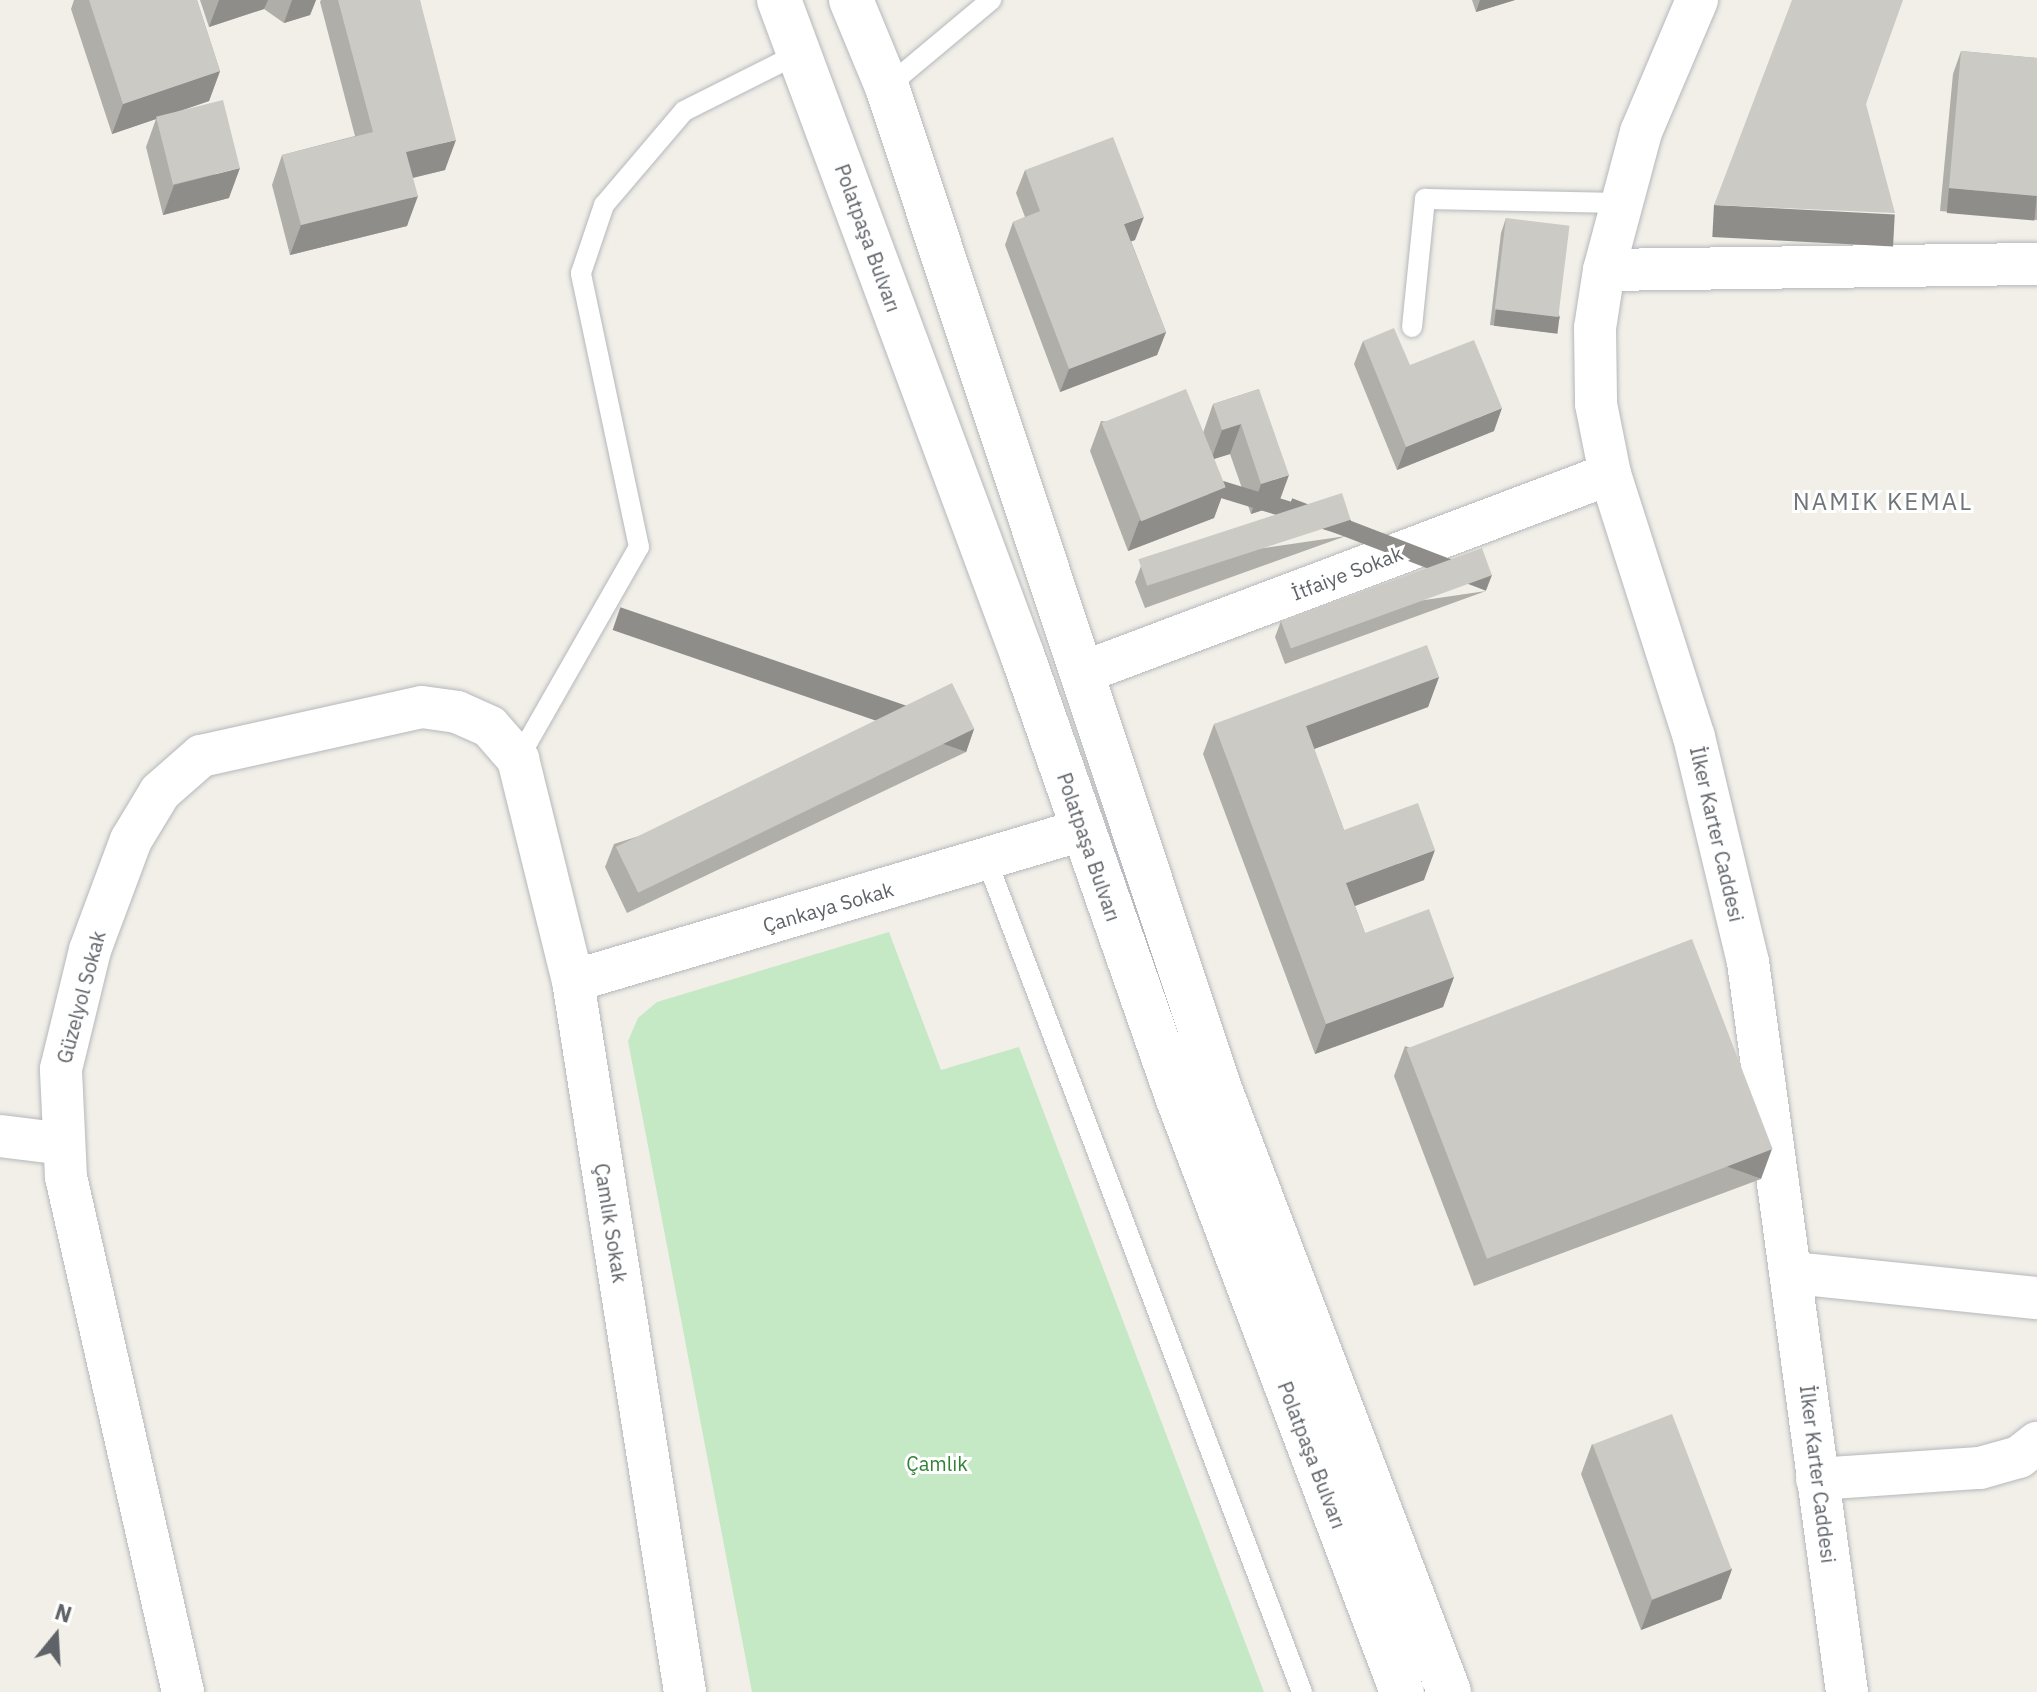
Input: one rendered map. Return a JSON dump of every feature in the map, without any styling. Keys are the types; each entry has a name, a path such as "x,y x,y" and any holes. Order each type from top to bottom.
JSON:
{"main road":[{"name":"Polatpaşa Bulvarı","path":"779,0 1082,830 1402,1692"},
{"path":"851,0 887,87 1084,672 1220,1089 1449,1692"}],"street":[{"name":"İlker Karter Caddesi","path":"1697,0 1641,132 1604,270 1595,328 1596,404 1610,474 1694,737 1748,962 1794,1273 1817,1479 1847,1692"},
{"path":"1604,270 2037,264"},
{"name":"İtfaiye Sokak","path":"1084,672 1610,474"},
{"name":"Güzelyol Sokak","path":"183,1692 66,1177 61,1069 90,950 131,840 160,792 201,756 422,707 457,712 490,727 518,759"},
{"name":"Çamlık Sokak","path":"518,759 573,981 685,1692"},
{"name":"Çankaya Sokak","path":"573,981 987,861 1082,830"},
{"path":"0,1136 64,1144"},
{"path":"1794,1273 2037,1298"},
{"path":"1817,1479 1980,1468 2019,1457 2037,1443"}],"lane":[{"path":"887,87 991,0"},
{"path":"518,759 639,547 581,273 604,205 684,111 800,53"},
{"path":"1412,327 1425,199 1621,203"},
{"path":"987,861 1302,1692"}],"green space":[{"name":"Çamlık","path":"889,932 941,1070 1019,1047 1264,1692 752,1692 628,1041 638,1018 657,1002"}],"building":[{"path":"89,0 197,0 220,71 123,104"},
{"path":"338,0 420,0 456,140 406,152 418,196 301,225 282,155 373,132"},
{"path":"1792,0 1903,0 1866,104 1895,213 1714,205"},
{"path":"1961,51 2037,58 2037,196 1949,188"},
{"path":"223,100 240,168 173,185 156,117"},
{"path":"1113,137 1144,217 1124,224 1166,332 1069,369 1013,222 1040,211 1025,170"},
{"path":"1506,218 1570,226 1558,317 1495,309"},
{"path":"1394,328 1410,365 1474,340 1502,408 1406,447 1363,341"},
{"path":"1186,389 1226,487 1141,521 1102,423"},
{"path":"1259,389 1289,475 1261,484 1241,424 1222,430 1213,404"},
{"path":"1342,493 1351,520 1147,586 1138,559"},
{"path":"1482,548 1492,575 1291,648 1281,621"},
{"path":"1427,645 1439,677 1306,726 1344,830 1418,803 1435,850 1346,883 1365,933 1429,909 1454,977 1326,1024 1214,724"},
{"path":"952,683 974,729 638,893 616,847"},
{"path":"1692,939 1773,1149 1487,1259 1406,1049"},
{"path":"1672,1414 1731,1569 1652,1599 1593,1444"}],"district":[{"name":"NAMIK KEMAL","path":"1883,502"}]}
